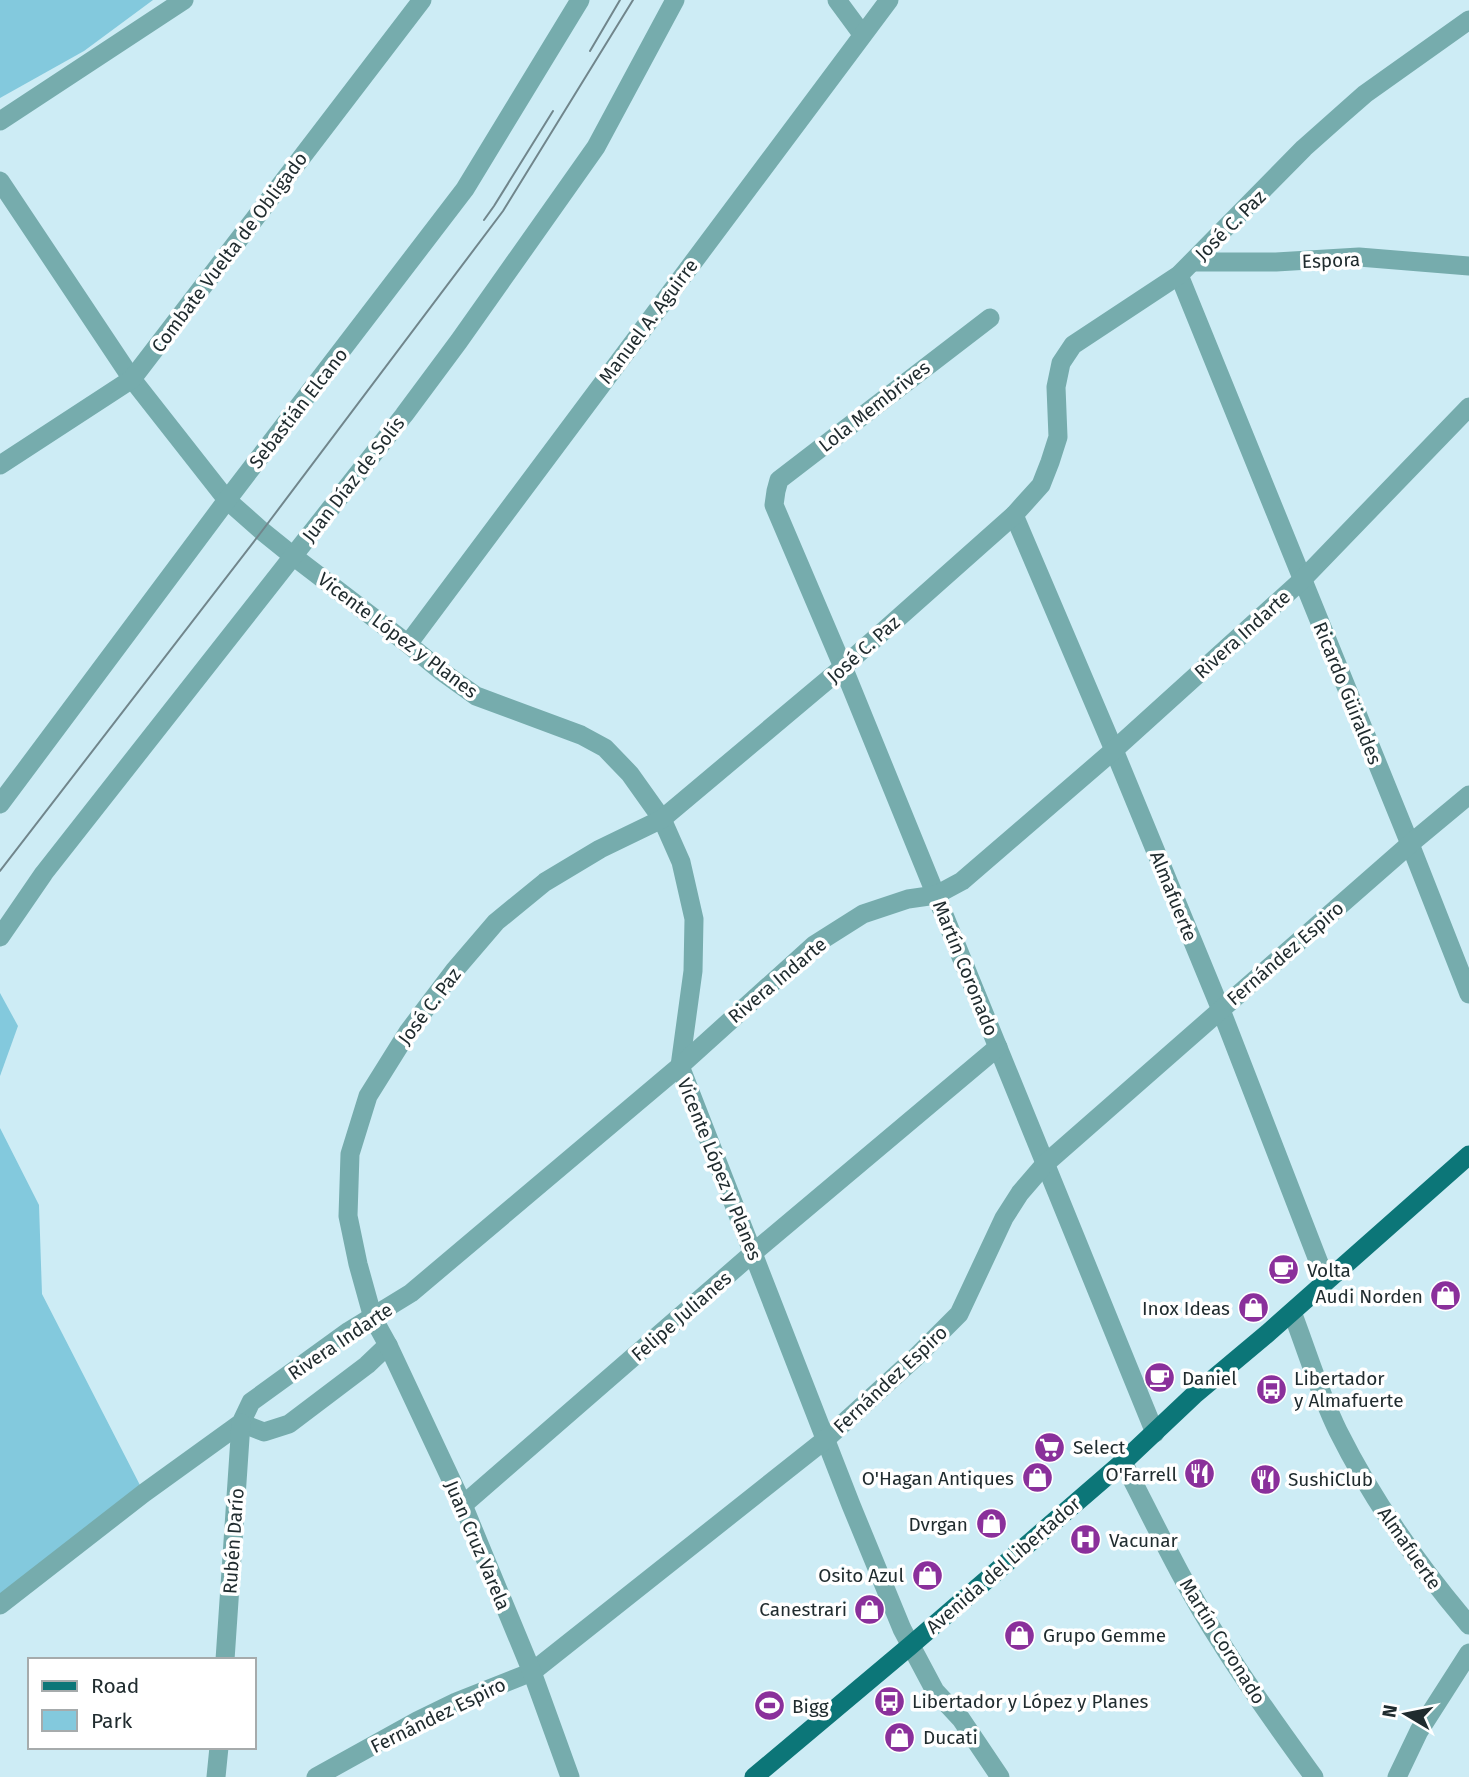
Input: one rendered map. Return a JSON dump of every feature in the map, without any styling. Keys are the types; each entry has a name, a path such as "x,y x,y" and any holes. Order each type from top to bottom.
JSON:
{"main road":[{"name":"Avenida del Libertador","path":"762,1774 1124,1462 1194,1395 1469,1155"}],"street":[{"path":"0,121 184,0"},
{"name":"Combate Vuelta de Obligado","path":"0,465 132,379 422,0"},
{"name":"Sebastián Elcano","path":"0,804 227,500 466,189 580,0"},
{"name":"Juan Díaz de Solís","path":"0,937 44,873 404,415 459,341 596,147 675,0"},
{"path":"837,0 862,34"},
{"name":"Manuel A. Aguirre","path":"408,643 889,0"},
{"name":"José C. Paz","path":"373,1318 348,1216 350,1154 368,1096 408,1032 454,971 496,922 545,882 600,849 662,819 843,667 1013,515 1041,485 1050,462 1058,437 1056,387 1061,363 1073,345 1186,268 1304,148 1365,94 1469,20"},
{"name":"Vicente López y Planes","path":"0,181 132,379 227,500 293,556 476,696 580,735 605,748 631,774 662,819 681,862 694,919 693,971 680,1066 825,1439 910,1646 935,1690 961,1719 1000,1777"},
{"name":"Espora","path":"1186,268 1359,257 1469,265"},
{"name":"Ricardo Güiraldes","path":"1186,268 1302,580 1469,995"},
{"name":"Lola Membrives","path":"774,505 779,480 989,318"},
{"name":"Rivera Indarte","path":"0,1605 144,1493 241,1423 251,1402 349,1331 411,1293 680,1066 814,945 863,914 908,898 936,895 962,881 1114,750 1302,580 1469,407"},
{"name":"Martín Coronado","path":"774,505 843,667 1155,1433"},
{"name":"Almafuerte","path":"1013,515 1221,1010 1326,1282"},
{"name":"Fernández Espiro","path":"316,1777 417,1721 531,1672 825,1439 925,1348 958,1314 1004,1218 1020,1193 1045,1164 1469,795"},
{"name":"Felipe Julianes","path":"463,1505 753,1253 998,1047"},
{"name":"Almafuerte","path":"1292,1311 1312,1371 1367,1485 1438,1589 1469,1625"},
{"name":"Juan Cruz Varela","path":"373,1318 463,1505 531,1672 570,1777"},
{"name":"Rivera Indarte","path":"241,1423 264,1432 289,1424 367,1365 388,1345"},
{"name":"Rubén Darío","path":"225,1658 241,1423"},
{"name":"Martín Coronado","path":"1124,1462 1172,1559 1219,1639 1314,1777"},
{"path":"1397,1777 1419,1731 1469,1653"},
{"path":"216,1777 219,1749"}],"green space":[{"path":"0,0 153,0 84,51 0,98"},
{"path":"0,993 18,1026 0,1076"},
{"path":"0,1128 39,1205 42,1294 144,1493 0,1600"}],"tram line":[{"path":"590,51 620,0"},
{"path":"0,871 262,531 503,211 633,0"},
{"path":"484,220 553,111"}],"place":[{"name":"Volta","path":"1284,1270"},
{"name":"Audi Norden","path":"1446,1296"},
{"name":"Inox Ideas","path":"1253,1308"},
{"name":"Daniel","path":"1159,1378"},
{"name":"Libertador y Almafuerte","path":"1271,1389"},
{"name":"Select","path":"1050,1447"},
{"name":"O'Farrell","path":"1200,1474"},
{"name":"O'Hagan Antiques","path":"1037,1478"},
{"name":"SushiClub","path":"1265,1479"},
{"name":"Dvrgan","path":"991,1524"},
{"name":"Vacunar","path":"1086,1540"},
{"name":"Osito Azul","path":"927,1575"},
{"name":"Canestrari","path":"870,1609"},
{"name":"Grupo Gemme","path":"1020,1635"},
{"name":"Libertador y López y Planes","path":"889,1701"},
{"name":"Bigg","path":"769,1706"},
{"name":"Ducati","path":"900,1737"}]}
